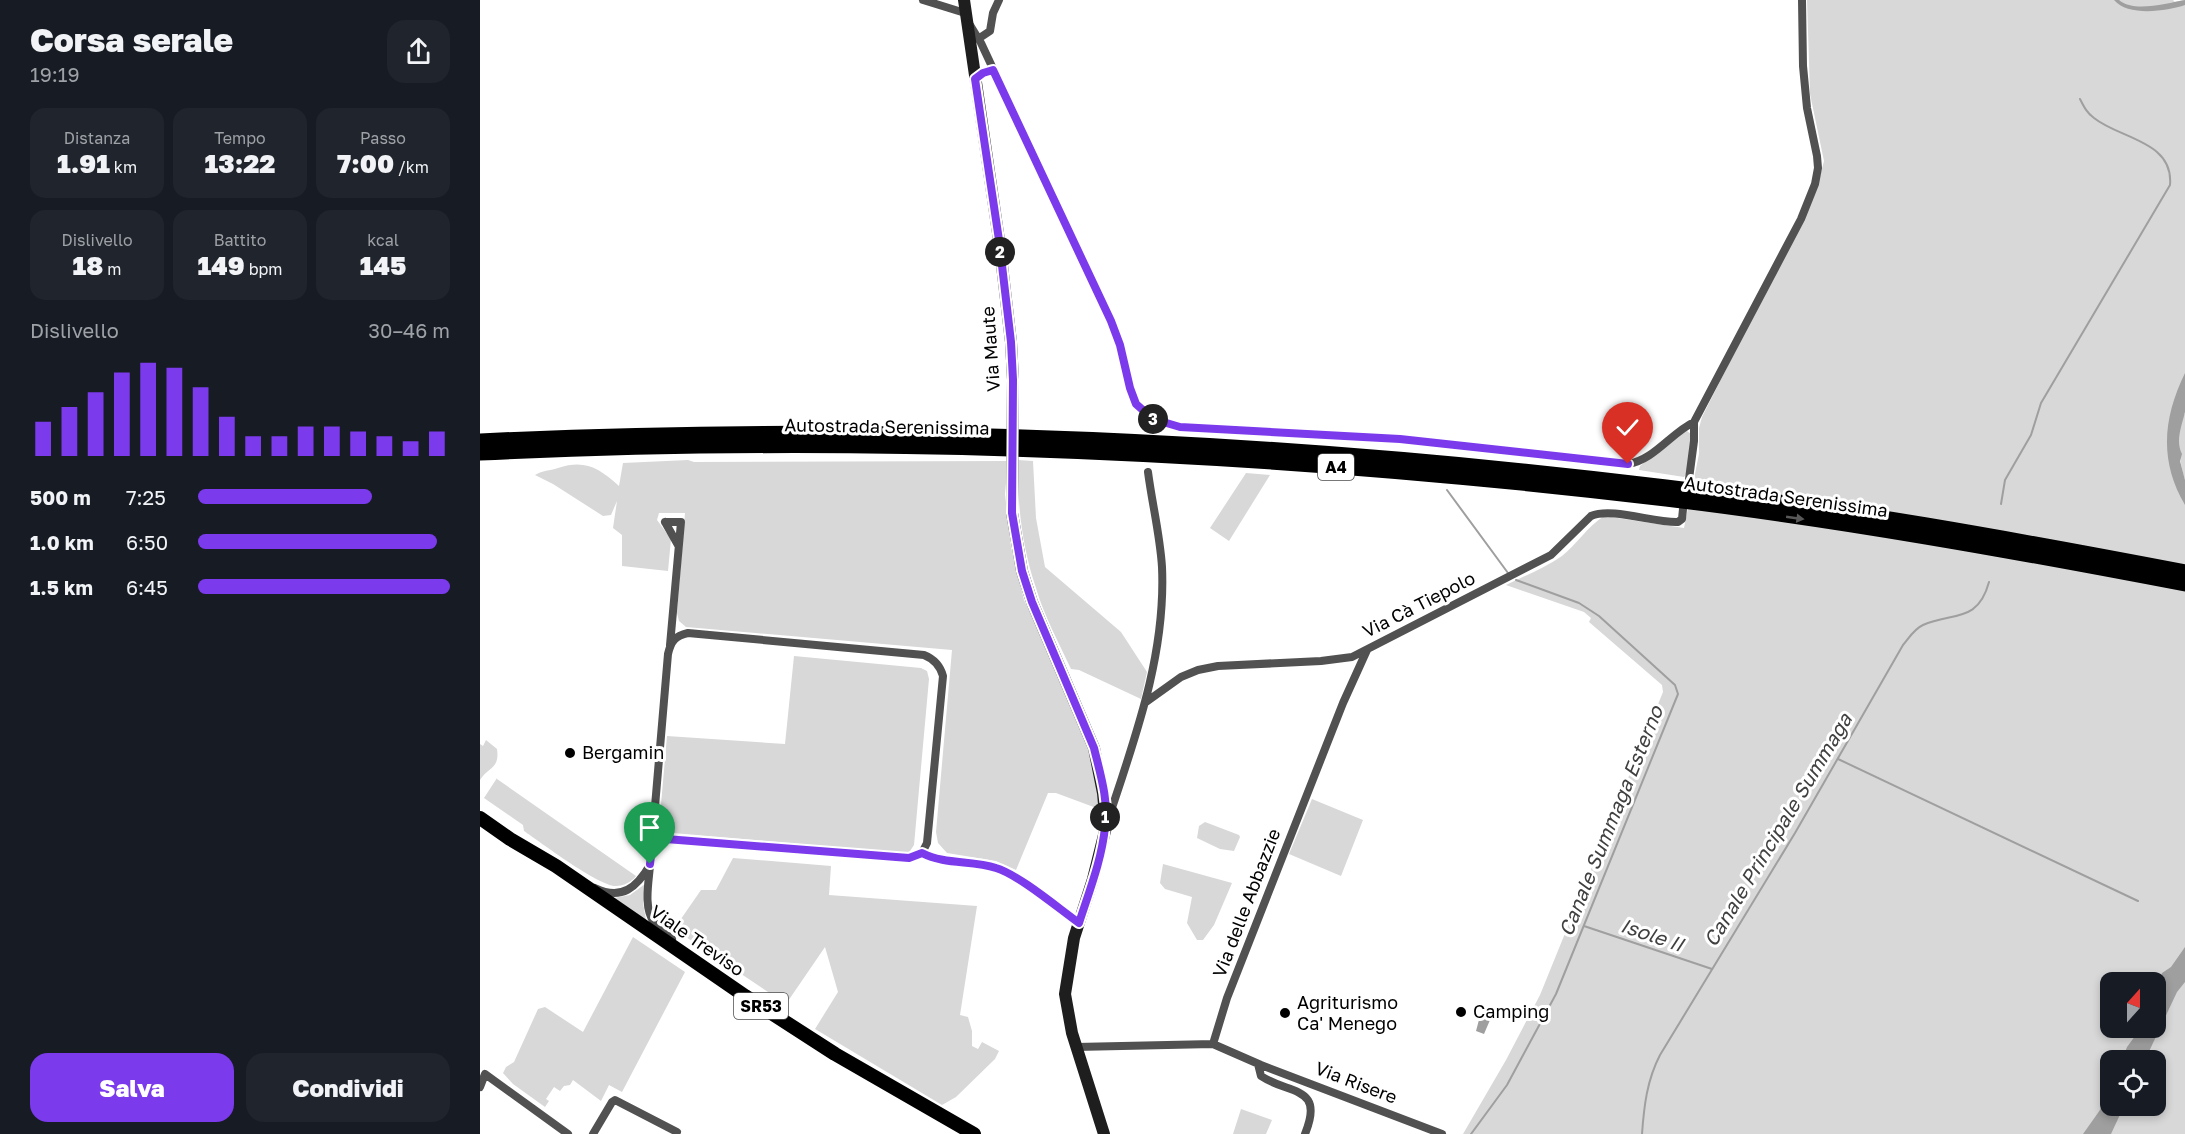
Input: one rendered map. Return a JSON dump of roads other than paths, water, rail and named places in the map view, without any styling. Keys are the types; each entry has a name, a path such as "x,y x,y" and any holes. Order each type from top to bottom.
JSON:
{"highway":[{"name":"Autostrada Serenissima","path":"480,441 593,436 806,433 1002,436 1243,447 1458,465 1668,488 1877,517 2185,572"},
{"name":"Autostrada Serenissima","path":"480,453 595,447 813,444 998,447 1231,458 1463,477 1670,500 1887,531 2045,557 2185,584"}],"main road":[{"path":"480,808 556,866"},
{"name":"SR53","path":"480,818 556,866"},
{"name":"Viale Treviso","path":"556,866 745,996 836,1054 974,1134"}],"street":[{"path":"923,0 965,7 1111,321 1136,404 1153,419 1180,427 1400,439 1628,464 1638,462 1681,428 1694,422"},
{"path":"978,39 992,27 993,13 999,0"},
{"path":"1689,479 1694,422 1801,219 1815,184 1817,156 1807,108 1802,0"},
{"name":"Via Maute","path":"965,7 1011,333 1012,513 1022,571 1032,602 1091,740 1102,784 1106,826 1079,923 1065,994 1076,1047 1104,1134"},
{"path":"975,79 993,70"},
{"path":"1106,826 1146,702 1158,636 1162,567 1148,472"},
{"name":"Via Cà Tiepolo","path":"1146,702 1181,677 1198,670 1218,666 1353,657 1551,555 1591,516 1597,513 1611,513 1668,523 1682,519 1683,509"},
{"path":"678,545 650,864 648,897 650,915 653,922 679,945 712,968 745,996"},
{"path":"653,838 909,858 922,853 927,843 943,676 941,669 924,654 688,633 679,635 670,645"},
{"name":"Via delle Abbazzie","path":"1213,1044 1231,987 1343,703 1367,649"},
{"path":"1102,784 1119,788"},
{"path":"922,853 933,858 987,866 1003,871 1079,923"},
{"path":"556,866 569,871 599,890 620,893 636,885 650,864"},
{"path":"1076,1047 1213,1044"},
{"name":"Via Risere","path":"1213,1044 1258,1064 1442,1134"},
{"name":"Via Risere","path":"1258,1064 1261,1076 1301,1093 1307,1099 1312,1113 1305,1134"},
{"path":"480,1087 483,1072 568,1134"},
{"path":"593,1134 615,1100 677,1132"}],"waterway":[{"name":"Canale Principale Summaga","path":"2001,504 2005,480 2031,435 2041,403 2170,185 2169,170 2155,150 2094,118 2080,99"},
{"name":"Canale Summaga Esterno","path":"1447,490 1508,573"},
{"name":"Canale Summaga Esterno","path":"1471,1134 1507,1085 1556,994 1678,694 1675,685 1599,616 1579,603 1516,580"},
{"name":"Canale Principale Summaga","path":"1642,1134 1647,1093 1660,1055 1795,833 1903,645 1914,631 1923,625 1971,610 1984,595 1989,582"},
{"path":"1838,759 2138,901"},
{"name":"Isole II","path":"1584,926 1712,969"}],"place":[{"name":"Bergamin","path":"570,753"},
{"name":"Camping","path":"1461,1012"},
{"name":"Agriturismo Ca' Menego","path":"1285,1013"}]}
